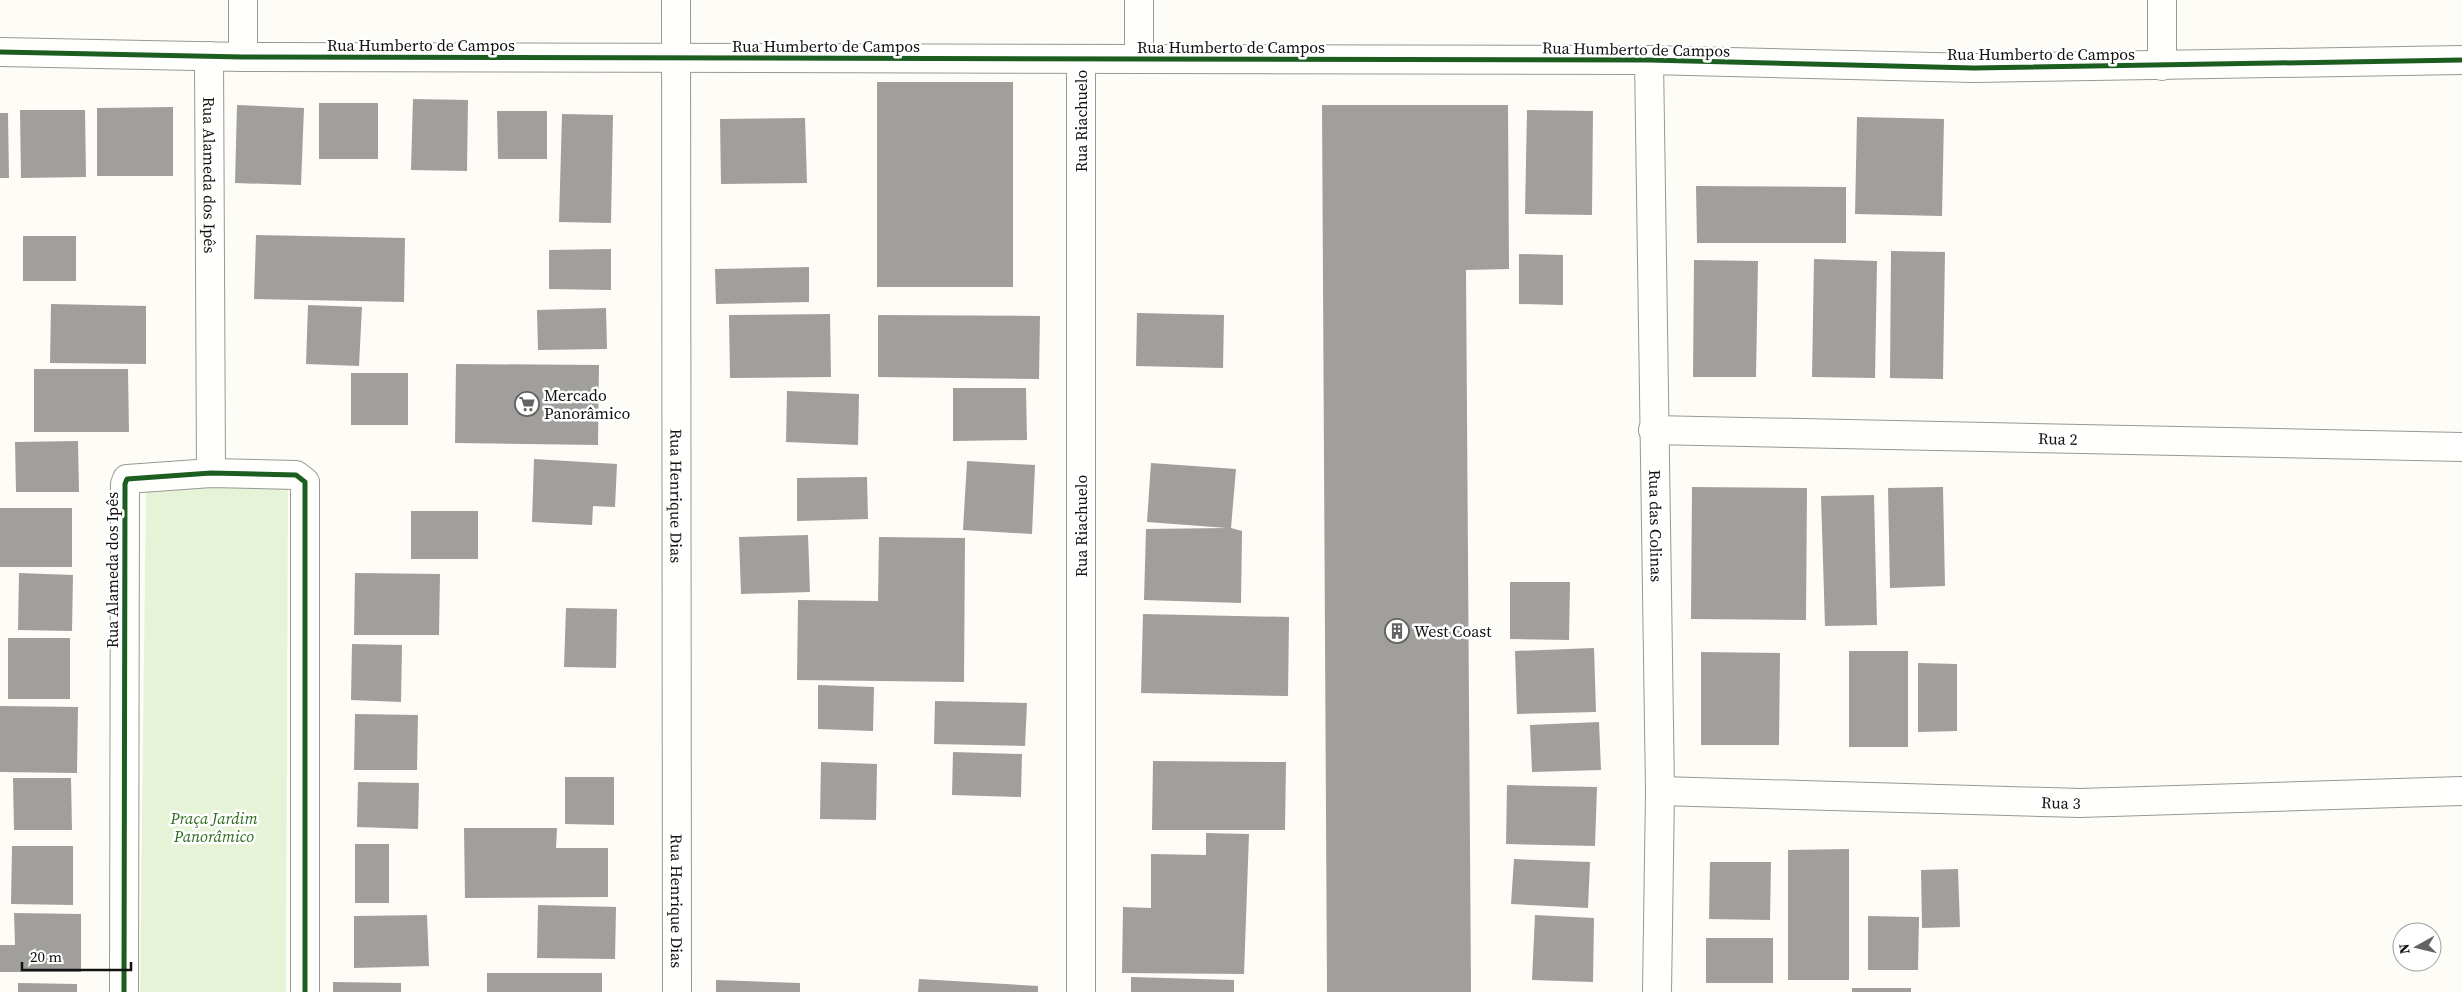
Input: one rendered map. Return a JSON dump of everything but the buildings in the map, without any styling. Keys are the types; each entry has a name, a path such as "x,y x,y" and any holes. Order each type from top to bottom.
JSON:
{"street":[{"path":"243,0 243,57"},
{"name":"Rua Henrique Dias","path":"676,0 677,992"},
{"path":"1138,59 1139,0"},
{"path":"2162,0 2162,66"},
{"name":"Rua Humberto de Campos","path":"0,52 243,57 1649,60 1974,68 2462,60"},
{"name":"Rua Alameda dos Ipês","path":"208,56 211,473"},
{"name":"Rua Riachuelo","path":"1081,59 1081,992"},
{"name":"Rua das Colinas","path":"1649,60 1653,430 1660,791 1657,992"},
{"name":"Rua 2","path":"1653,430 2462,447"},
{"name":"Rua Alameda dos Ipês","path":"124,992 125,484 127,479 211,473 296,475 305,482 305,992"},
{"name":"Rua 3","path":"1660,791 2080,803 2462,791"}],"green space":[{"name":"Praça Jardim Panorâmico","path":"288,484 286,992 140,992 146,489"}],"cycle path":[{"path":"0,52 243,57 1649,60 1974,68 2462,60"},
{"path":"124,992 125,484 127,479 211,473 296,475 305,482 305,992"}],"place":[{"name":"Mercado Panorâmico","path":"527,404"},
{"name":"West Coast","path":"1397,631"}]}
